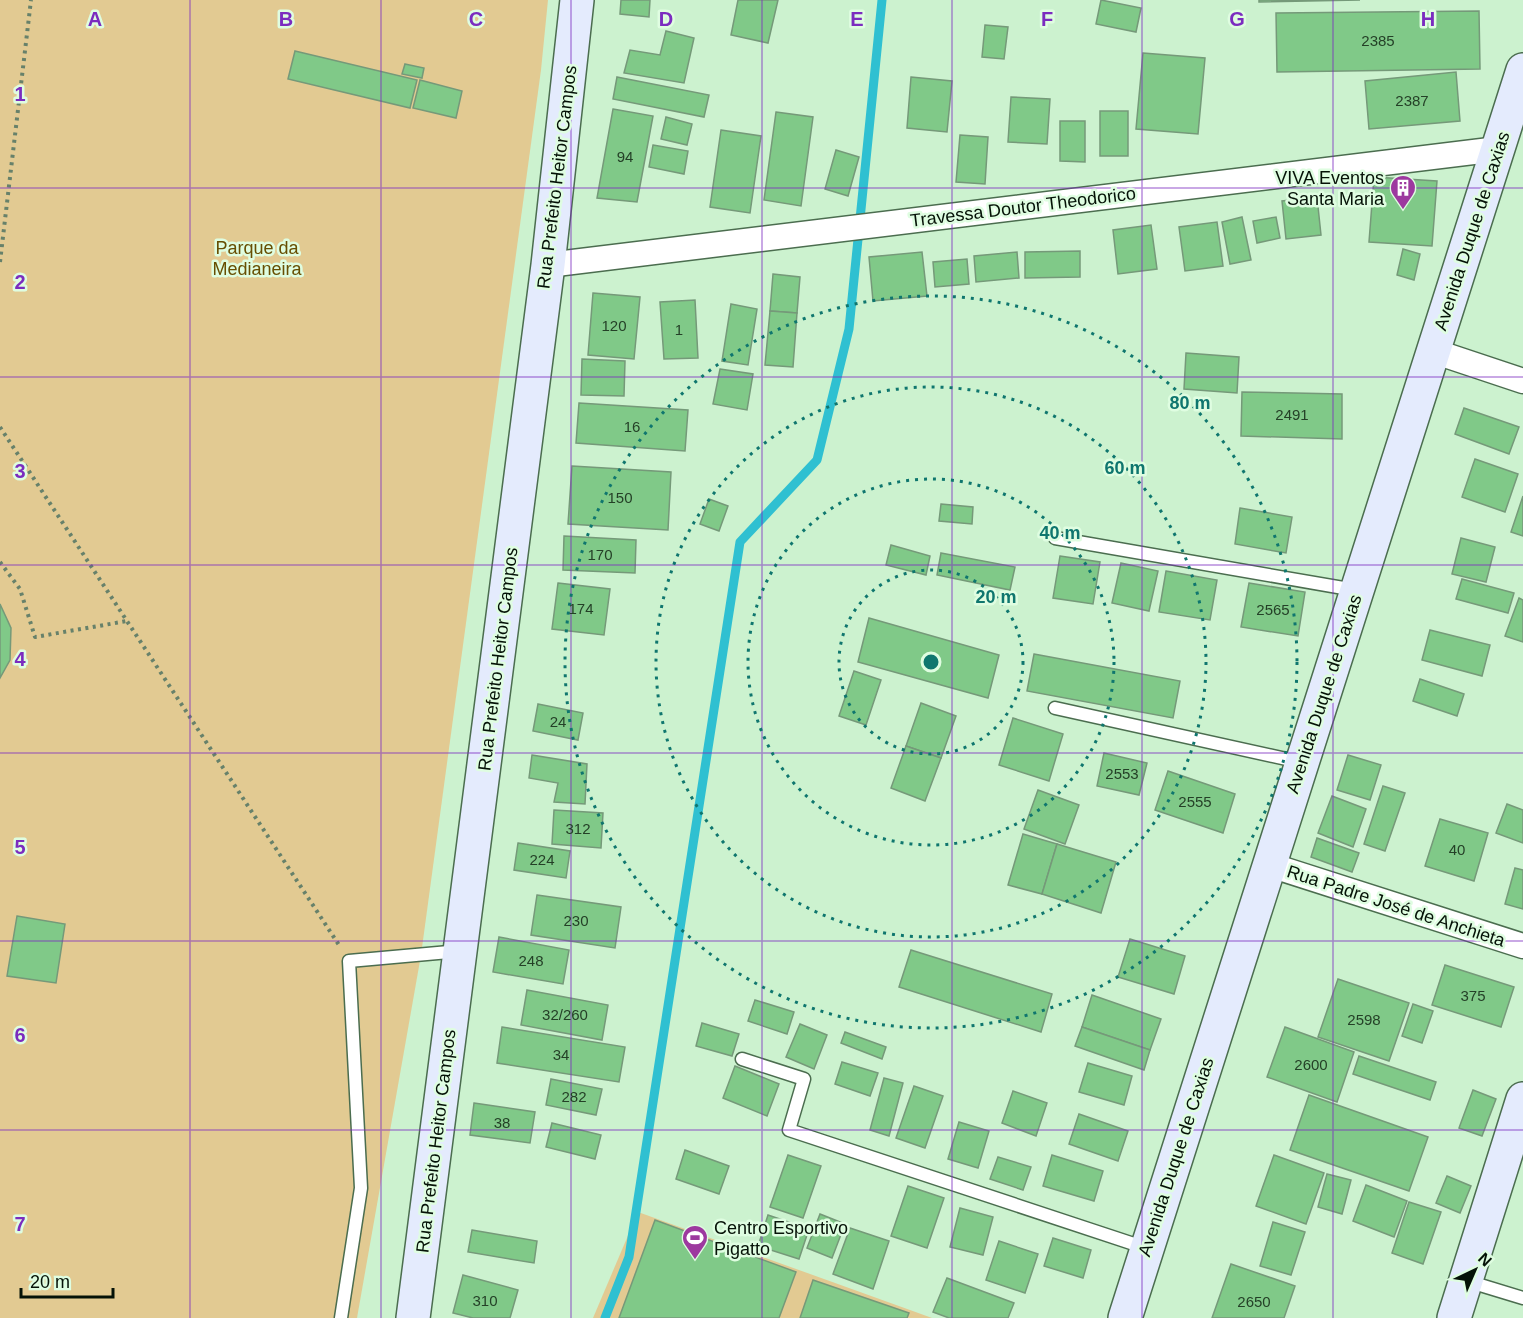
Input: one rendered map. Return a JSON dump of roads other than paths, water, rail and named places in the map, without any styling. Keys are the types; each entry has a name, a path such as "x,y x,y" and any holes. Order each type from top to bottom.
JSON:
{"street":[{"name":"Rua Prefeito Heitor Campos","path":"413,1318 548,265 577,0"},
{"name":"Avenida Duque de Caxias","path":"1125,1318 1523,70"},
{"name":"Travessa Doutor Theodorico","path":"548,265 1498,149"},
{"path":"1433,351 1523,381"},
{"name":"Rua Padre José de Anchieta","path":"1270,865 1523,946"},
{"path":"1454,1318 1523,1099"}],"lane":[{"path":"1055,537 1357,591"},
{"path":"1055,708 1302,763"},
{"path":"341,1318 361,1188 349,961 461,951"},
{"path":"742,1059 804,1079 789,1130 1147,1248"},
{"path":"1466,1281 1523,1298"}],"waterway":[{"path":"605,1318 629,1257 740,542 817,460 849,329 882,0"}],"place":[{"name":"VIVA Eventos Santa Maria","path":"1403,211"},
{"name":"Centro Esportivo Pigatto","path":"695,1261"}],"park label":[{"name":"Parque da Medianeira","path":"257,258"}]}
